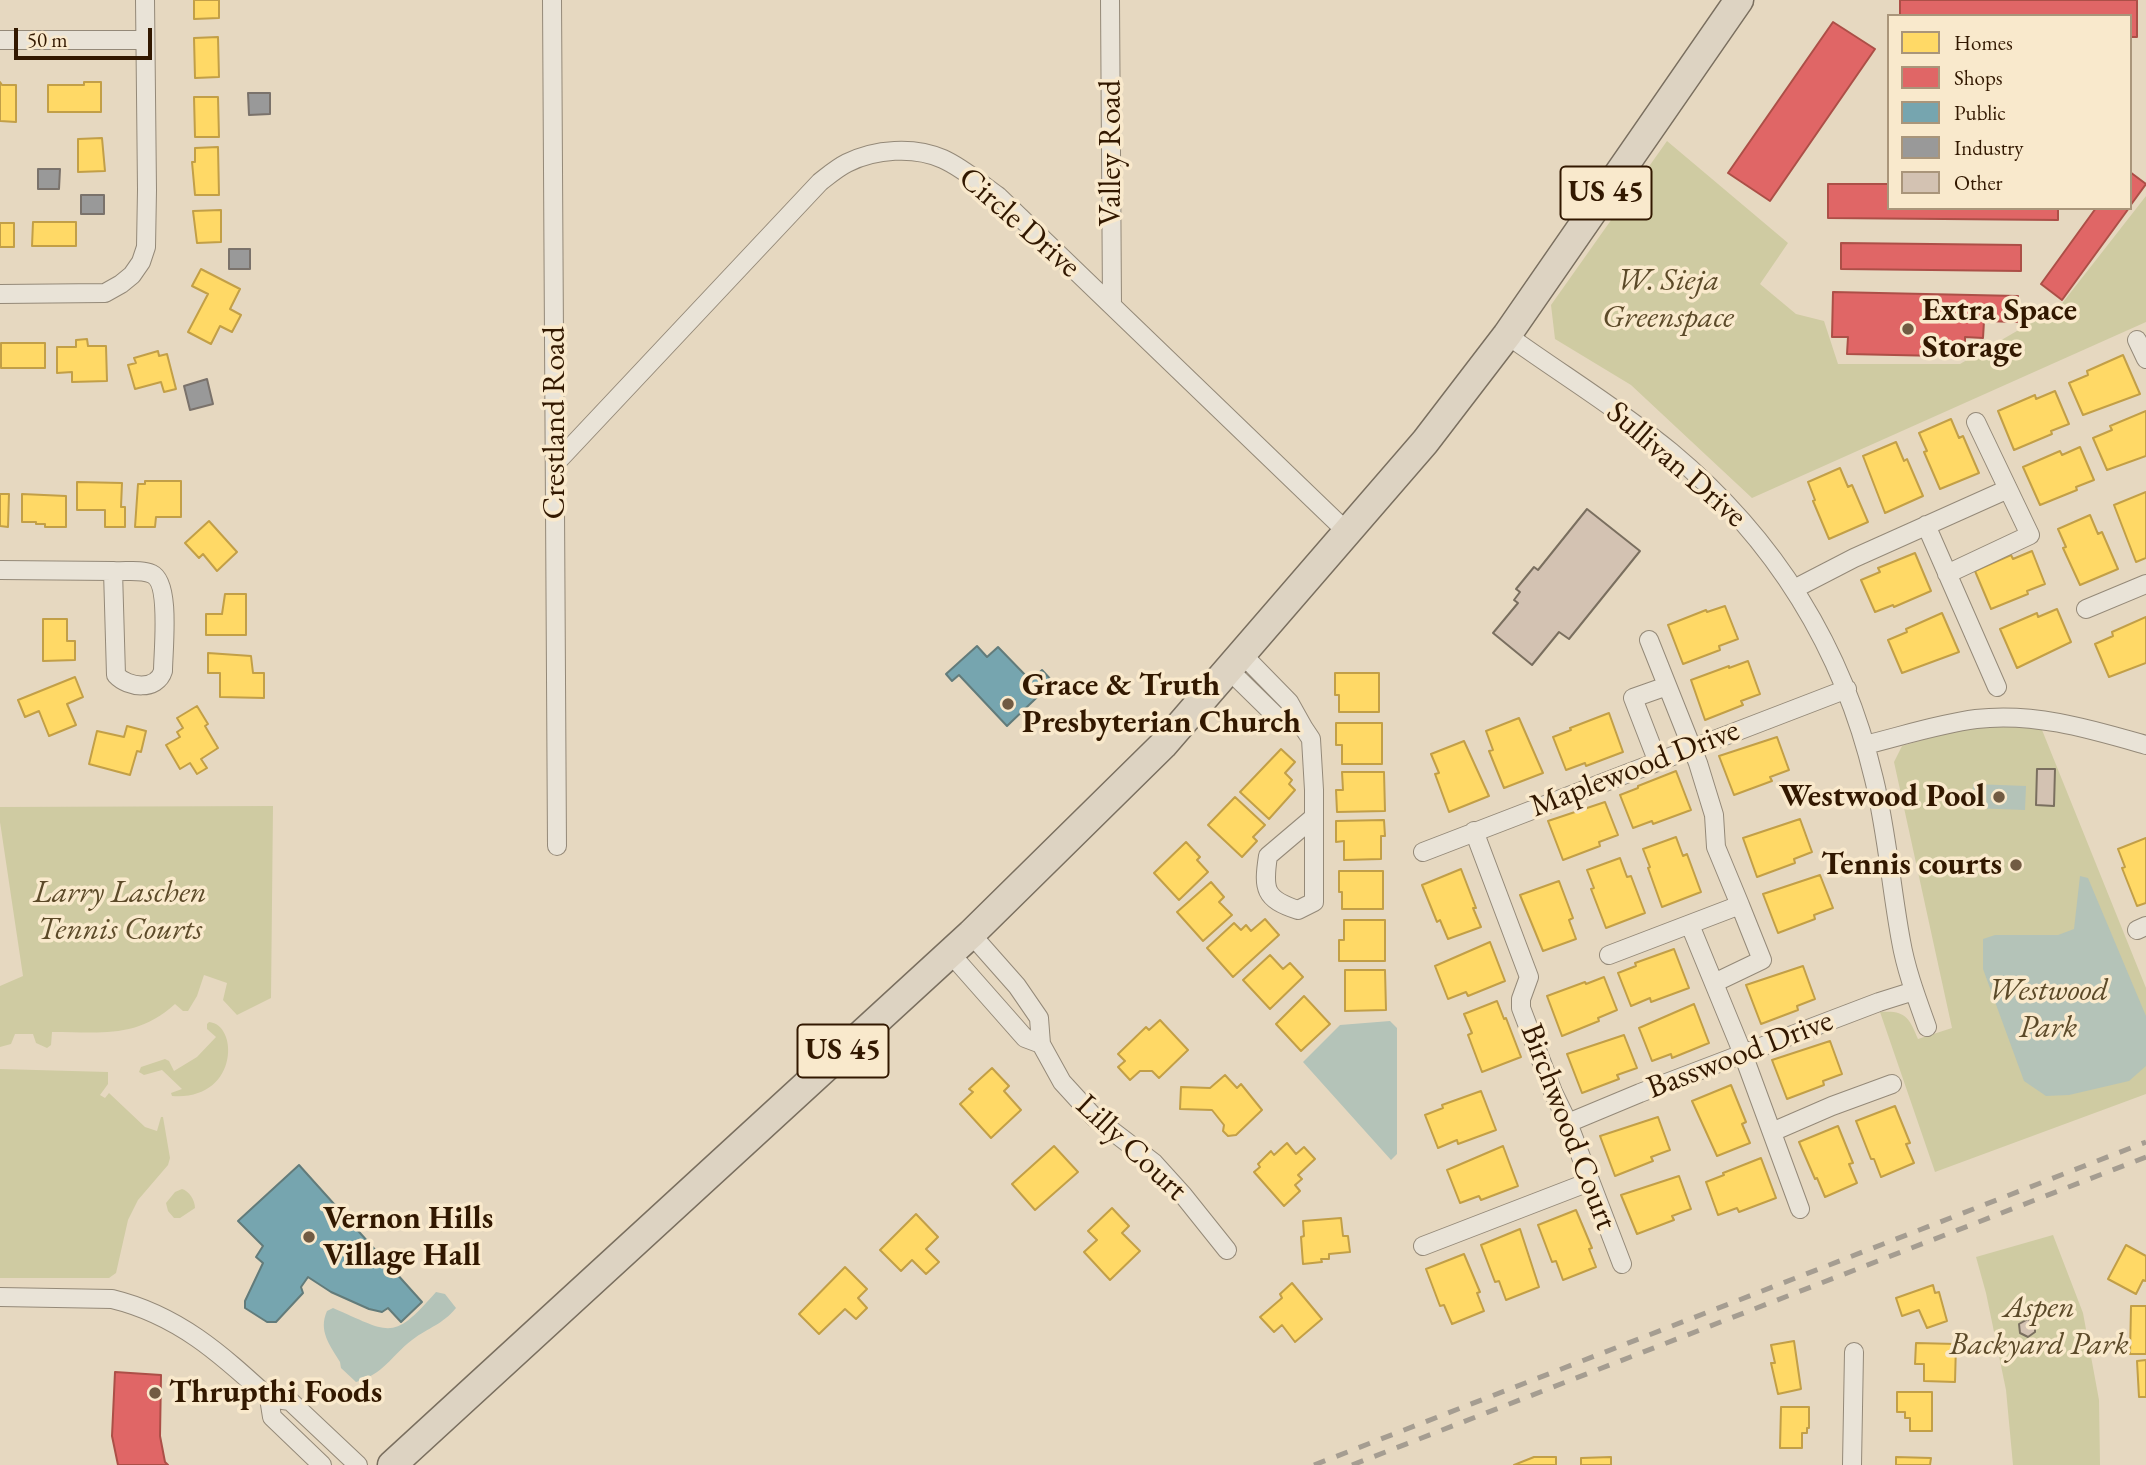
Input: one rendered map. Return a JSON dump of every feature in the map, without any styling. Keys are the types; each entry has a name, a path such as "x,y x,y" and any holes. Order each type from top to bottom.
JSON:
{"main road":[{"name":"US 45","path":"392,1465 971,934 1163,745 1425,442 1507,335 1739,0"}],"street":[{"path":"0,294 97,295 121,284 141,262 146,247 147,213 145,0"},
{"name":"Crestland Road","path":"552,0 557,846"},
{"name":"Valley Road","path":"1110,0 1112,305"},
{"path":"0,40 145,40"},
{"name":"Circle Drive","path":"555,464 820,182 845,164 866,155 911,152 941,158 998,196 1347,533"},
{"name":"Sullivan Drive","path":"1507,335 1608,403 1710,486 1772,556 1794,589 1836,663 1865,746 1875,783 1901,944 1927,1027"},
{"path":"2137,340 2146,359"},
{"path":"1947,574 2030,535 1976,422"},
{"path":"1794,589 2008,489"},
{"path":"1926,525 1997,687"},
{"path":"0,570 113,571 144,572 154,575 164,594 163,671 155,682 133,685 123,682 116,675 113,571"},
{"path":"2086,610 2146,584"},
{"path":"1649,640 1698,763 1714,815 1716,846 1762,960 1714,983"},
{"path":"1236,663 1289,702 1311,739 1314,817 1314,902 1298,910 1277,903 1264,883 1268,856 1314,817"},
{"path":"1657,760 1633,698 1667,686"},
{"name":"Maplewood Drive","path":"1423,852 1847,689"},
{"path":"1865,746 1931,727 1977,719 2010,718 2043,720 2081,727 2146,745"},
{"name":"Birchwood Court","path":"1474,831 1529,977 1521,999 1521,1008 1622,1264"},
{"path":"1609,955 1740,905"},
{"path":"1690,925 1743,1055 1800,1209"},
{"name":"Lilly Court","path":"971,934 1017,986 1039,1018 1041,1044 1062,1082 1094,1117 1154,1163 1227,1250"},
{"name":"Lilly Court","path":"950,953 1025,1038 1041,1044"},
{"name":"Basswood Drive","path":"1568,1123 1879,1002 1914,991"},
{"path":"1772,1132 1892,1084"},
{"path":"1423,1246 1589,1182"},
{"path":"0,1297 112,1299 159,1315 199,1337 269,1398 290,1401 358,1465"},
{"path":"1852,1465 1854,1352"},
{"path":"269,1398 272,1417 322,1465"}],"green space":[{"name":"W. Sieja Greenspace","path":"1667,141 1788,243 1760,284 1796,314 1824,321 1838,364 1960,364 2060,306 2146,196 2146,322 1752,498 1631,385 1555,339 1551,305"},
{"name":"Westwood Park","path":"2013,720 2040,725 2146,988 2146,1094 1935,1172 1880,1012 1895,1012 1905,1016 1918,1039 1952,1028 1894,762 1902,746 1957,730"},
{"name":"Larry Laschen Tennis Courts","path":"273,806 271,998 237,1015 223,1000 227,983 204,975 197,996 188,1011 183,1011 175,1004 146,1023 117,1031 52,1032 51,1045 47,1048 36,1043 33,1034 15,1034 11,1044 0,1047 0,986 23,976 0,807"},
{"path":"209,1022 219,1026 225,1035 228,1048 227,1062 221,1075 210,1087 194,1094 172,1096 171,1093 182,1089 162,1070 144,1075 139,1072 141,1067 165,1059 174,1071 197,1057 216,1037 207,1029"},
{"path":"0,1069 108,1072 108,1084 100,1095 105,1098 109,1093 145,1127 157,1131 163,1117 170,1158 168,1165 138,1200 128,1220 116,1273 109,1278 0,1278"},
{"path":"182,1189 191,1196 195,1208 180,1218 174,1218 166,1203 175,1192"},
{"name":"Aspen Backyard Park","path":"2053,1235 2083,1313 2099,1400 2100,1465 2013,1465 2006,1390 1976,1257"}],"shaded area":[{"name":"Westwood Pool","path":"1973,784 2026,786 2025,810 1972,808"},
{"path":"2080,876 2088,878 2146,1016 2146,1066 2129,1081 2069,1095 2046,1096 2024,1081 1983,969 1983,939 1995,935 2058,935 2074,929"},
{"path":"1390,1021 1397,1028 1397,1154 1391,1160 1303,1062 1340,1025"},
{"path":"436,1292 445,1294 456,1308 446,1318 412,1340 366,1379 356,1382 341,1368 325,1331 327,1311 333,1308 367,1323 390,1328 410,1319"}],"building: Homes":[{"path":"194,0 219,0 219,18 194,19"},
{"path":"218,37 219,77 195,78 194,38"},
{"path":"0,82 2,85 16,85 16,122 0,121"},
{"path":"84,82 101,82 101,112 48,112 48,85 84,85"},
{"path":"194,97 218,97 219,137 195,137"},
{"path":"102,138 105,171 78,172 78,139"},
{"path":"218,147 219,195 195,195 192,162 195,162 195,148"},
{"path":"221,210 221,242 197,243 193,211"},
{"path":"33,222 76,222 76,246 32,246"},
{"path":"0,223 14,223 14,247 0,247"},
{"path":"201,269 240,289 230,309 241,315 232,332 220,326 211,344 188,332 208,294 192,286"},
{"path":"87,339 88,346 106,346 107,381 72,382 72,372 57,373 57,347 76,347 76,340"},
{"path":"1,343 45,343 45,368 1,368"},
{"path":"158,351 159,356 167,354 176,389 164,392 161,382 135,389 128,365 136,363 134,358"},
{"path":"2123,355 2140,394 2083,415 2069,383 2088,375 2087,371"},
{"path":"2055,391 2069,424 2014,450 1998,411 2035,395 2036,399"},
{"path":"2146,411 2146,456 2107,470 2093,438 2112,430 2110,426"},
{"path":"1951,419 1959,438 1963,436 1979,473 1940,489 1919,433"},
{"path":"1896,442 1904,461 1907,459 1923,496 1885,513 1863,456"},
{"path":"2080,447 2094,480 2040,505 2023,467 2060,451 2062,455"},
{"path":"1840,468 1848,487 1852,485 1868,522 1829,539 1808,482"},
{"path":"145,481 181,481 181,517 156,517 155,527 135,527 138,484 145,484"},
{"path":"77,482 122,483 121,507 125,507 125,527 105,527 105,510 77,510"},
{"path":"2146,492 2146,558 2136,562 2114,505"},
{"path":"0,494 9,494 8,527 0,526"},
{"path":"22,494 66,496 66,527 45,527 45,524 36,522 22,522"},
{"path":"2090,515 2098,534 2102,532 2118,569 2080,585 2063,548 2066,547 2058,529"},
{"path":"209,521 237,552 217,571 203,554 199,558 185,543"},
{"path":"2032,551 2045,584 1991,609 1975,571 2011,555 2013,559"},
{"path":"1915,553 1931,591 1875,612 1861,580 1880,572 1878,568"},
{"path":"225,594 246,594 246,635 206,635 206,614 222,614"},
{"path":"1725,606 1738,639 1719,646 1720,650 1683,664 1668,625 1706,610 1707,612"},
{"path":"2057,609 2071,642 2017,668 2000,629 2037,613 2038,617"},
{"path":"1942,613 1959,652 1902,673 1888,640"},
{"path":"2146,617 2146,663 2109,677 2095,644 2113,636 2112,632"},
{"path":"43,619 67,619 67,641 75,641 75,660 43,661"},
{"path":"208,653 251,656 253,673 264,673 264,698 220,697 220,673 208,673"},
{"path":"1748,661 1760,694 1741,701 1743,705 1705,720 1691,680"},
{"path":"1335,673 1379,673 1379,712 1339,712 1339,695 1335,695"},
{"path":"75,677 83,697 67,704 76,725 49,736 39,711 25,717 18,700"},
{"path":"197,706 218,748 201,759 207,768 197,774 190,763 180,769 166,745 180,737 177,732 183,728 177,718"},
{"path":"1609,713 1623,752 1586,766 1585,763 1566,770 1553,737"},
{"path":"1519,718 1543,773 1504,788 1489,751 1493,750 1486,731"},
{"path":"1336,723 1382,723 1382,764 1342,764 1342,745 1336,745"},
{"path":"127,726 146,731 141,752 137,751 130,775 89,764 97,731 124,737"},
{"path":"1777,737 1789,770 1770,777 1772,781 1734,795 1719,756"},
{"path":"1464,741 1489,796 1449,812 1435,774 1439,773 1431,754"},
{"path":"1281,749 1295,762 1285,773 1292,780 1289,784 1295,790 1269,819 1240,792"},
{"path":"1676,771 1691,810 1653,824 1652,821 1633,828 1620,795"},
{"path":"1342,772 1384,772 1385,811 1337,812 1336,790 1343,790"},
{"path":"1235,797 1265,825 1253,837 1257,841 1242,857 1208,825"},
{"path":"1605,802 1618,835 1599,842 1600,846 1563,860 1548,821"},
{"path":"1800,819 1812,852 1794,859 1795,863 1757,877 1743,838"},
{"path":"1384,820 1385,836 1381,836 1381,859 1344,860 1344,841 1336,842 1336,821"},
{"path":"1676,837 1683,856 1687,854 1701,892 1662,907 1643,849"},
{"path":"2146,838 2146,903 2137,906 2122,868 2125,867 2118,849"},
{"path":"1186,842 1200,857 1197,860 1208,872 1179,900 1154,873"},
{"path":"1620,858 1627,877 1631,876 1645,913 1606,928 1591,889 1594,888 1587,870"},
{"path":"1461,869 1481,927 1448,939 1440,920 1437,922 1422,885"},
{"path":"1339,871 1383,871 1383,909 1342,909"},
{"path":"1820,875 1833,908 1814,915 1815,919 1778,933 1763,894"},
{"path":"1559,881 1573,918 1569,920 1576,939 1543,951 1520,895"},
{"path":"1211,882 1224,897 1219,902 1232,915 1203,941 1177,912"},
{"path":"1265,919 1279,935 1233,977 1207,948 1234,923 1241,930 1246,925 1251,931"},
{"path":"1344,920 1385,920 1385,961 1339,961 1339,940 1344,940"},
{"path":"1490,942 1505,981 1468,996 1466,992 1448,999 1435,966"},
{"path":"1674,949 1689,988 1651,1002 1650,998 1631,1006 1618,973 1636,966 1635,963"},
{"path":"1270,955 1283,969 1290,963 1303,977 1270,1009 1243,980"},
{"path":"1803,966 1815,999 1797,1006 1798,1010 1761,1024 1746,985"},
{"path":"1345,970 1385,970 1386,1010 1345,1011"},
{"path":"1604,977 1617,1010 1598,1018 1599,1021 1562,1036 1547,996"},
{"path":"1304,996 1330,1024 1301,1051 1276,1024"},
{"path":"1497,1001 1521,1057 1482,1072 1468,1035 1472,1033 1464,1014"},
{"path":"1694,1004 1709,1043 1672,1058 1671,1054 1652,1061 1639,1028"},
{"path":"1160,1020 1188,1050 1159,1078 1152,1071 1140,1071 1130,1080 1118,1067 1125,1061 1118,1054 1146,1027 1149,1030"},
{"path":"1624,1035 1637,1068 1617,1075 1619,1079 1582,1093 1567,1054"},
{"path":"1830,1041 1842,1074 1823,1081 1824,1085 1787,1099 1772,1060"},
{"path":"992,1068 1009,1086 1004,1091 1021,1110 991,1138 960,1104 973,1092 969,1089"},
{"path":"1225,1075 1237,1088 1241,1084 1262,1110 1236,1135 1228,1136 1223,1131 1224,1125 1212,1110 1180,1109 1181,1087 1210,1088"},
{"path":"1731,1085 1746,1122 1742,1124 1750,1143 1717,1156 1692,1101"},
{"path":"1481,1091 1496,1130 1458,1144 1457,1140 1438,1148 1425,1115 1443,1108 1442,1105"},
{"path":"1895,1106 1910,1143 1906,1144 1914,1163 1881,1177 1856,1121"},
{"path":"1658,1117 1670,1150 1651,1157 1653,1161 1615,1176 1600,1136"},
{"path":"1838,1126 1853,1163 1849,1164 1857,1183 1825,1197 1799,1142"},
{"path":"1287,1143 1296,1154 1304,1147 1315,1159 1298,1175 1302,1179 1295,1185 1300,1191 1284,1206 1254,1172 1271,1151 1274,1155"},
{"path":"1054,1146 1078,1172 1035,1210 1012,1184"},
{"path":"1503,1146 1518,1186 1481,1200 1479,1196 1460,1203 1447,1170"},
{"path":"1761,1158 1776,1198 1739,1212 1737,1208 1718,1215 1706,1182"},
{"path":"1679,1176 1691,1209 1672,1216 1674,1220 1637,1234 1621,1195"},
{"path":"1112,1208 1129,1226 1122,1233 1140,1251 1110,1280 1084,1252 1097,1240 1088,1231"},
{"path":"1576,1210 1592,1248 1589,1249 1596,1267 1563,1280 1556,1261 1552,1262 1538,1225"},
{"path":"916,1214 938,1237 926,1249 939,1262 926,1274 912,1260 901,1271 880,1250"},
{"path":"1341,1218 1343,1236 1348,1236 1350,1252 1329,1254 1329,1259 1321,1259 1322,1262 1303,1264 1303,1221"},
{"path":"1520,1229 1539,1287 1506,1300 1499,1281 1495,1282 1481,1245"},
{"path":"2126,1245 2146,1256 2146,1281 2143,1280 2136,1294 2108,1279"},
{"path":"1464,1254 1480,1292 1477,1293 1484,1311 1452,1324 1444,1305 1440,1306 1426,1269"},
{"path":"845,1267 867,1289 858,1298 867,1308 856,1319 845,1309 819,1334 799,1314"},
{"path":"1292,1283 1322,1319 1295,1342 1282,1325 1274,1332 1260,1317 1282,1298 1280,1294"},
{"path":"1933,1285 1935,1293 1939,1292 1947,1321 1927,1328 1919,1310 1902,1316 1896,1298"},
{"path":"2131,1306 2146,1306 2146,1354 2130,1354"},
{"path":"1794,1341 1801,1389 1778,1394 1771,1363 1775,1363 1771,1345"},
{"path":"1916,1343 1956,1344 1955,1382 1924,1381 1924,1364 1915,1364"},
{"path":"2146,1360 2146,1397 2139,1397 2137,1361"},
{"path":"1897,1392 1932,1392 1932,1431 1910,1431 1910,1418 1905,1418 1905,1412 1897,1412"},
{"path":"1781,1407 1809,1407 1809,1428 1807,1433 1802,1433 1802,1448 1780,1448"},
{"path":"1534,1457 1556,1457 1556,1465 1514,1465"},
{"path":"1611,1457 1611,1465 1581,1465 1581,1458"},
{"path":"1896,1457 1931,1458 1930,1465 1896,1465"}],"building: Shops":[{"path":"1900,0 2137,0 2137,37 2132,37 2132,14 1900,14"},
{"path":"1833,22 1875,49 1770,201 1728,173"},
{"path":"2132,174 2146,184 2132,203"},
{"name":"Extra Space Storage","path":"1828,184 1887,184 1887,210 2058,210 2058,220 1828,218"},
{"name":"Extra Space Storage","path":"2095,210 2128,210 2062,300 2041,284"},
{"name":"Extra Space Storage","path":"1841,243 2021,245 2021,271 1841,269"},
{"name":"Extra Space Storage","path":"1833,292 2018,296 2017,322 1984,321 1983,338 1965,337 1965,347 1941,346 1941,356 1847,354 1848,337 1832,337"},
{"path":"115,1372 161,1375 160,1436 168,1465 118,1465 112,1436"}],"building: Public":[{"name":"Grace & Truth Presbyterian Church","path":"977,646 987,657 998,647 1031,681 1042,670 1053,682 1007,726 959,675 952,681 946,674"},
{"name":"Vernon Hills Village Hall","path":"299,1165 422,1302 401,1322 388,1308 382,1312 369,1309 331,1292 308,1277 301,1287 303,1293 276,1322 267,1322 245,1308 245,1301 263,1263 256,1257 263,1246 238,1221"}],"building: Industry":[{"path":"248,93 270,93 270,114 249,115"},
{"path":"38,169 60,169 59,189 38,189"},
{"path":"81,195 104,195 104,214 81,214"},
{"path":"229,249 250,249 250,269 229,269"},
{"path":"207,379 213,404 190,410 184,386"}],"building: Other":[{"path":"1587,509 1640,551 1569,639 1559,632 1532,665 1493,633 1518,603 1514,600 1520,592 1516,589 1534,567 1538,570"},
{"path":"2037,769 2055,769 2054,806 2036,805"},
{"path":"2028,1319 2035,1324 2035,1332 2028,1337 2020,1333 2019,1324"}],"railway":[{"path":"1314,1465 2146,1142"},
{"path":"1352,1465 2146,1157"}],"place":[{"name":"Extra Space Storage","path":"1908,329"},
{"name":"Grace & Truth Presbyterian Church","path":"1008,704"},
{"name":"Westwood Pool","path":"1999,797"},
{"name":"Tennis courts","path":"2016,865"},
{"name":"Vernon Hills Village Hall","path":"309,1237"},
{"name":"Thrupthi Foods","path":"155,1393"}]}
